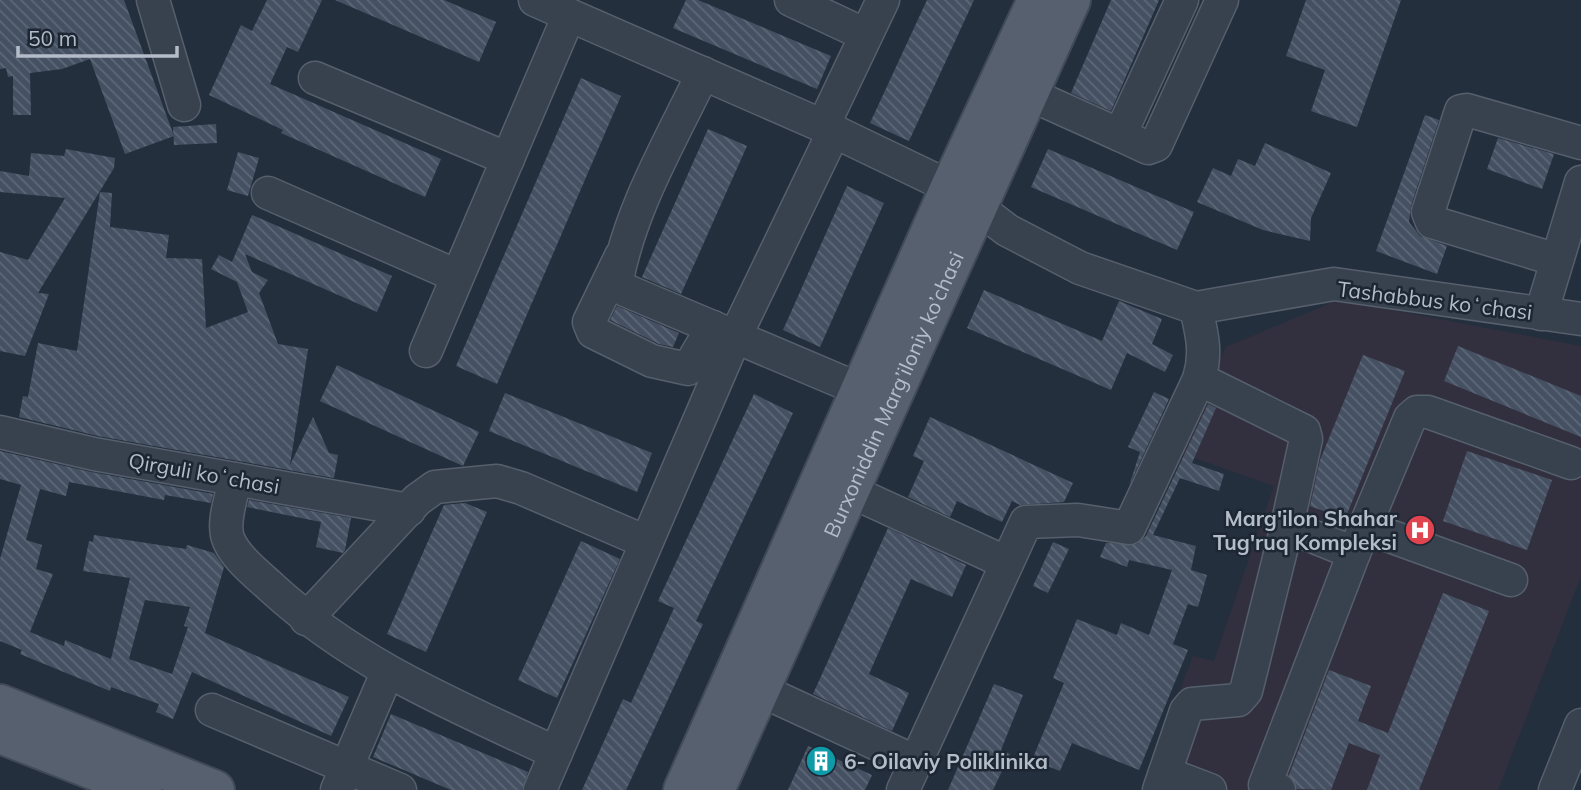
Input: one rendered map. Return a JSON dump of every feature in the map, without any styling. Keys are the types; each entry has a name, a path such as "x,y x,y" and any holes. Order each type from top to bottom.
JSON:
{"main road":[{"name":"Burxoniddin Marg’iloniy ko’chasi","path":"715,790 850,491 1037,0"},
{"name":"Burxoniddin Marg’iloniy ko’chasi","path":"683,790 861,390 964,197 1029,94 1071,0"},
{"path":"1,728 145,790"},
{"path":"1,728 215,790"}],"street":[{"path":"153,0 184,105"},
{"name":"Tashabbus koʻchasi","path":"535,0 828,128 964,197 1007,230 1080,268 1196,308 1334,284 1581,319"},
{"path":"791,0 866,35"},
{"path":"540,790 646,542 724,332 828,128 883,0"},
{"path":"1120,135 1182,0"},
{"path":"1029,94 1148,148 1156,145 1222,0"},
{"path":"426,351 569,15"},
{"path":"703,74 589,322 593,332 652,361 688,369 724,332"},
{"path":"315,78 508,159"},
{"path":"1557,260 1432,222 1428,212 1461,111 1467,110 1581,144"},
{"path":"1541,314 1581,182"},
{"path":"268,193 457,276"},
{"path":"622,252 617,280 625,290 861,390"},
{"path":"903,790 1026,522 1030,520 1050,524 1077,520 1129,528 1199,379 1205,359 1205,345 1196,308"},
{"path":"1199,379 1304,431 1306,439 1246,691 1238,700 1192,704 1186,711 1162,781 1210,790"},
{"path":"1269,788 1359,540 1410,418 1417,412 1428,412 1571,463"},
{"name":"Qirguli koʻchasi","path":"0,432 94,454 410,510"},
{"path":"235,479 226,530 230,543 253,571 306,619 387,673 556,753"},
{"path":"306,619 410,510 416,500 435,487 497,481 521,488 646,542"},
{"path":"850,491 1007,563"},
{"path":"1287,526 1359,540 1511,580"},
{"path":"342,779 387,673"},
{"path":"760,690 916,761"},
{"path":"212,710 342,779 400,790"},
{"path":"1555,790 1581,725"}],"shaded area":[{"name":"Marg'ilon Shahar Tug'ruq Kompleksi","path":"1338,300 1581,346 1581,576 1498,790 1142,790 1193,656 1214,661 1274,486 1174,451 1226,347"}],"building":[{"path":"0,0 124,0 174,136 125,154 90,59 62,69 30,73 31,115 13,115 13,76 8,77 6,68 0,69"},
{"path":"267,0 322,0 298,52 287,47 270,84 441,159 425,197 281,133 283,130 209,95 241,25 252,31"},
{"path":"335,0 444,0 496,22 479,62"},
{"path":"686,0 698,0 831,56 817,89 673,28"},
{"path":"927,0 974,0 909,141 870,123"},
{"path":"1111,0 1159,0 1111,111 1071,93"},
{"path":"1306,0 1401,0 1357,127 1311,111 1325,70 1286,56"},
{"path":"581,78 621,96 497,384 456,366"},
{"path":"1425,115 1439,120 1411,206 1409,222 1420,236 1447,246 1437,274 1376,251"},
{"path":"216,124 217,143 174,145 173,127"},
{"path":"708,129 747,146 681,294 642,277"},
{"path":"1498,138 1554,154 1542,189 1487,169"},
{"path":"1265,143 1331,173 1311,218 1310,241 1263,230 1197,202 1213,168 1231,176 1238,159 1255,166"},
{"path":"66,149 115,158 114,168 38,293 49,294 25,356 0,351 0,252 28,260 65,198 0,192 0,171 29,176 31,153 64,156"},
{"path":"1048,149 1194,212 1177,250 1031,187"},
{"path":"238,152 259,158 248,196 227,190"},
{"path":"847,186 884,203 820,347 783,330"},
{"path":"100,192 112,193 110,227 169,235 166,258 202,259 206,328 248,312 237,282 211,269 219,255 232,262 252,215 392,276 377,312 245,254 252,272 268,280 259,293 278,344 308,349 290,465 313,417 329,453 338,455 334,478 98,436 19,417 23,396 28,397 38,343 77,351"},
{"path":"984,290 1102,341 1119,301 1162,319 1152,344 1173,355 1165,372 1127,353 1111,390 967,328"},
{"path":"617,306 679,333 673,347 659,344 610,320"},
{"path":"1458,346 1581,396 1581,437 1444,381"},
{"path":"1363,355 1405,371 1345,519 1310,506 1320,460"},
{"path":"337,365 479,432 463,466 320,401"},
{"path":"1154,392 1169,399 1129,486 1140,452 1128,447"},
{"path":"505,393 652,453 637,492 489,431"},
{"path":"754,394 793,413 696,621 703,624 626,790 582,790 623,699 631,703 674,608 658,601"},
{"path":"1208,404 1216,408 1192,463 1224,474 1219,491 1180,478 1153,535 1196,546 1191,570 1207,575 1198,607 1188,604 1173,644 1188,650 1139,770 1072,743 1060,771 1032,760 1064,683 1053,678 1077,619 1117,635 1121,623 1149,635 1172,570 1129,560 1127,567 1100,557 1106,543 1137,544 1146,536"},
{"path":"930,417 1073,483 1064,502 1020,505 1012,501 1002,522 957,501 950,517 908,497 924,461 913,456"},
{"path":"0,451 91,472 213,494 211,503 165,495 164,500 69,482 66,496 40,489 26,540 42,545 36,569 53,574 30,632 64,646 65,640 111,659 130,578 83,571 89,541 93,542 94,535 186,549 187,545 214,553 224,567 205,633 349,697 331,736 192,672 173,719 156,712 159,704 111,687 110,691 20,654 22,650 0,641 0,559 21,485 0,479","holes":["145,600 190,607 184,626 188,627 172,674 129,659"]},
{"path":"1467,451 1552,480 1527,550 1443,521"},
{"path":"249,500 351,518 345,550 343,553 316,547 321,522 247,507"},
{"path":"465,503 487,512 426,652 387,634 444,505"},
{"path":"888,528 966,565 952,597 911,579 869,674 909,693 892,731 813,694"},
{"path":"581,541 620,559 557,698 518,680"},
{"path":"1053,542 1069,549 1048,593 1033,586"},
{"path":"1443,593 1489,611 1419,790 1367,790 1380,755 1349,743 1331,790 1297,789 1289,775 1329,670 1371,686 1358,721 1388,733"},
{"path":"994,684 1023,695 1001,750 1010,754 993,790 948,790"},
{"path":"391,714 528,772 522,790 451,790 373,757"},
{"name":"6- Oilaviy Poliklinika","path":"808,746 872,775 865,790 788,790"}],"place":[{"name":"Marg'ilon Shahar Tug'ruq Kompleksi","path":"1420,530"},
{"name":"6- Oilaviy Poliklinika","path":"821,761"}]}
